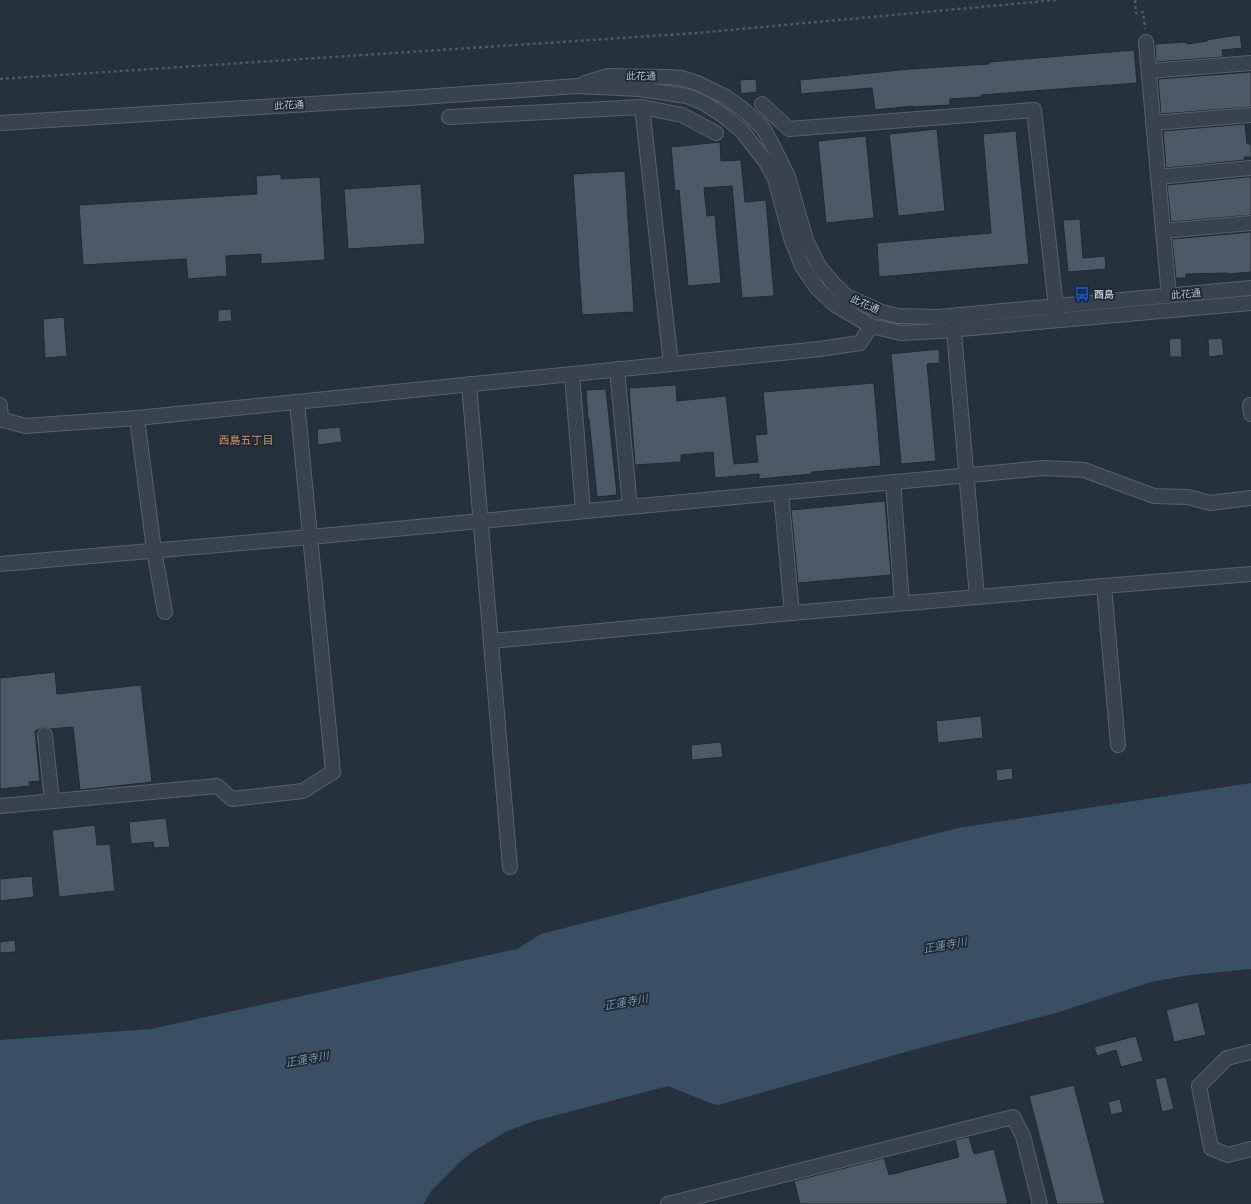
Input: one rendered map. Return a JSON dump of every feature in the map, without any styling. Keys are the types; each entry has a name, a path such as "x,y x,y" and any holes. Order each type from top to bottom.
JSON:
{"street":[{"path":"1146,42 1169,296"},
{"path":"1149,71 1251,63"},
{"name":"此花通","path":"577,86 608,76 681,78 697,83 726,97 745,111 762,128 774,148 788,177 806,240 819,266 832,283 846,296 882,312 898,316 931,317 1042,308 1057,313 1205,307 1251,303"},
{"name":"此花通","path":"0,123 577,86 640,89 687,96 704,103 724,116 742,131 766,162 775,180 791,238 802,266 817,288 834,304 871,326 901,333 954,330 1169,296 1251,288"},
{"path":"762,104 789,129 1034,110 1057,313"},
{"path":"642,107 671,364"},
{"path":"449,118 642,107 682,115 716,133"},
{"path":"1153,123 1251,115"},
{"path":"1158,176 1251,168"},
{"path":"1163,231 1251,223"},
{"path":"952,316 977,597"},
{"path":"0,405 1,419 25,426 137,418 820,349 860,343 871,326"},
{"path":"618,369 630,507"},
{"path":"572,374 583,511"},
{"path":"469,384 510,867"},
{"path":"0,806 52,800 217,786 232,799 303,790 332,772 297,402"},
{"path":"137,418 154,550 165,612"},
{"path":"0,564 1044,468 1084,470 1154,496 1188,497 1210,503 1251,498"},
{"path":"893,482 902,603"},
{"path":"781,493 792,613"},
{"path":"491,641 902,603 1251,574"},
{"path":"1104,586 1118,745"},
{"path":"45,735 52,800"},
{"path":"1251,1052 1227,1058 1199,1086 1211,1148 1228,1155 1251,1149"},
{"path":"668,1204 1013,1117 1023,1136 1040,1204"}],"path":[{"path":"0,79 689,33 1056,0"},
{"path":"1135,0 1136,13 1143,12 1146,42"}],"water":[{"name":"正蓮寺川","path":"1251,783 1251,969 1190,975 1151,982 1056,1013 916,1049 718,1105 668,1086 534,1121 507,1131 471,1153 432,1190 423,1204 0,1204 0,1040 151,1029 517,949 541,934 958,828"}],"building":[{"path":"1240,35 1242,48 1222,50 1223,57 1156,62 1155,44 1186,42 1187,44"},
{"path":"1134,50 1137,83 981,95 981,97 950,99 950,105 913,106 875,110 872,88 801,94 800,80"},
{"path":"1251,72 1251,107 1161,114 1158,79"},
{"path":"756,79 757,92 741,94 740,80"},
{"path":"1245,124 1247,144 1251,144 1251,157 1244,157 1245,160 1166,168 1163,131"},
{"path":"937,129 945,211 898,216 889,134"},
{"path":"1016,131 1029,264 879,277 877,243 991,233 983,134"},
{"path":"866,136 874,218 826,223 818,141"},
{"path":"720,142 721,161 741,160 745,202 766,200 774,296 742,298 732,186 704,188 707,216 715,215 721,283 688,286 679,190 675,191 671,147"},
{"path":"625,171 634,312 582,315 573,174"},
{"path":"281,174 281,179 320,177 325,260 261,264 261,254 226,256 227,276 188,279 186,259 83,265 79,205 257,194 256,176"},
{"path":"1251,177 1251,215 1171,222 1167,185"},
{"path":"421,184 425,244 348,249 344,189"},
{"path":"1080,219 1083,258 1105,256 1106,269 1068,272 1063,220"},
{"path":"1251,232 1251,272 1228,274 1186,274 1186,278 1176,278 1172,239"},
{"path":"231,309 232,321 218,322 218,310"},
{"path":"64,317 67,356 45,358 43,319"},
{"path":"1181,338 1182,357 1170,357 1169,339"},
{"path":"1222,338 1224,355 1209,357 1208,339"},
{"path":"939,349 940,363 927,364 936,461 901,464 891,354"},
{"path":"874,383 881,466 812,472 812,474 759,479 759,474 715,478 713,452 681,455 681,462 635,465 629,388 676,385 677,401 726,396 734,464 758,462 755,435 767,434 763,392"},
{"path":"606,389 617,495 597,497 586,390"},
{"path":"340,427 342,442 318,445 317,429"},
{"path":"885,501 891,575 798,583 791,510"},
{"path":"55,672 57,694 141,685 152,782 80,790 73,727 51,729 44,727 35,731 40,781 29,782 30,786 0,789 0,678"},
{"path":"981,716 983,738 938,743 936,721"},
{"path":"721,742 723,757 692,760 691,745"},
{"path":"1012,768 1013,779 997,781 996,770"},
{"path":"166,818 170,847 154,848 153,842 131,844 129,822"},
{"path":"95,825 97,845 110,844 115,891 59,897 52,830"},
{"path":"32,876 34,897 0,901 0,879"},
{"path":"15,940 16,952 0,953 0,942"},
{"path":"1198,1002 1206,1035 1174,1042 1166,1010"},
{"path":"1136,1036 1143,1061 1121,1067 1116,1050 1097,1056 1094,1047"},
{"path":"1166,1077 1174,1109 1162,1112 1155,1079"},
{"path":"1074,1085 1105,1204 1057,1204 1029,1096"},
{"path":"1120,1099 1123,1112 1111,1115 1108,1102"},
{"path":"969,1137 974,1154 994,1149 1008,1204 800,1204 794,1181 884,1158 889,1175 959,1157 955,1140"}],"place":[{"name":"酉島","path":"1082,294"}],"district":[{"name":"酉島五丁目","path":"246,440"}]}
